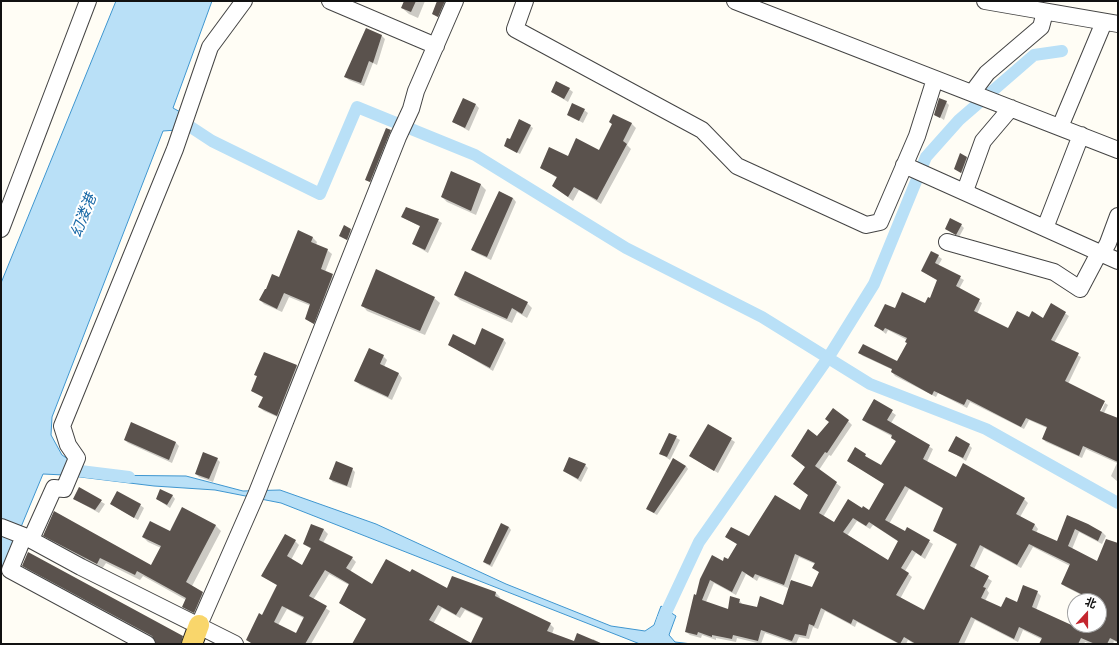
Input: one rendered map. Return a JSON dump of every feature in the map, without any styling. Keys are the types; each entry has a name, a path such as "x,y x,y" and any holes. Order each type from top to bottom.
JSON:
{"main road":[{"path":"192,644 199,625"}],"street":[{"path":"1,229 88,1"},
{"path":"147,644 10,570 54,488 64,489 77,458 68,445 62,426 175,149 210,47 244,1"},
{"path":"330,1 436,46"},
{"path":"199,625 256,495 398,136 411,109 416,91 456,1"},
{"path":"526,1 515,29 702,130 737,166 866,225 880,222 917,136 935,79"},
{"path":"735,1 1118,150"},
{"path":"985,1 1050,9 1111,23 1060,127"},
{"path":"972,93 987,73 1041,26 1050,9"},
{"path":"965,191 983,141 1011,108"},
{"path":"1046,228 1081,135"},
{"path":"904,165 965,191 1118,261"},
{"path":"947,242 1054,272 1080,289 1108,243 1118,216"},
{"path":"1,527 27,538 81,567 235,644"}],"water":[{"name":"幻溇港","path":"116,1 212,1 173,108 184,114 177,130 163,131 52,417 51,435 62,455 92,475 186,476 243,491 280,490 376,524 506,584 611,626 645,631 654,625 661,606 676,616 669,635 675,642 692,644 640,644 281,503 215,490 154,486 64,475 43,474 1,575 1,283"}],"building":[{"path":"404,1 416,1 411,12 401,8"},
{"path":"437,1 445,1 438,17 432,14"},
{"path":"366,28 382,35 373,63 369,61 361,83 344,77"},
{"path":"556,81 570,88 564,99 551,92"},
{"path":"463,98 476,104 465,128 452,122"},
{"path":"939,98 947,101 940,118 934,115"},
{"path":"572,103 585,109 579,121 567,115"},
{"path":"613,114 632,123 623,141 627,144 597,200 574,187 568,197 552,186 557,177 540,168 549,147 568,156 576,138 599,150 612,124 609,122"},
{"path":"519,119 531,125 517,153 504,146 507,138 510,139"},
{"path":"386,128 391,130 370,182 365,180"},
{"path":"960,153 967,157 961,173 954,169"},
{"path":"451,171 481,184 471,211 441,197"},
{"path":"499,191 513,198 487,257 471,250"},
{"path":"406,207 439,219 425,250 412,244 420,226 401,217"},
{"path":"950,218 962,224 956,235 945,229"},
{"path":"344,225 351,229 347,240 339,236"},
{"path":"298,230 313,237 311,242 328,249 321,269 333,274 314,324 305,319 310,304 284,293 277,309 259,300 266,289 272,274 279,277"},
{"path":"931,251 939,255 935,263 961,276 956,286 980,299 974,311 1008,328 1017,311 1029,317 1032,311 1043,318 1051,303 1066,312 1051,340 1079,353 1065,381 1105,401 1100,411 1118,418 1118,462 1083,446 1079,456 1042,439 1047,427 1026,418 1021,427 967,399 964,405 934,391 932,395 891,372 892,369 858,353 863,344 897,361 907,343 905,342 907,338 885,328 883,331 874,326 885,304 895,308 902,292 925,303 928,297 930,298 937,280 921,271"},
{"path":"376,269 435,297 420,331 361,306"},
{"path":"465,271 528,302 522,314 512,308 507,319 454,295"},
{"path":"482,328 504,339 490,368 448,345 453,334 475,345"},
{"path":"369,348 384,355 380,364 399,373 388,397 354,381"},
{"path":"264,352 297,365 277,416 258,407 263,397 251,391 257,376 254,375"},
{"path":"874,399 893,410 887,420 930,445 923,459 956,477 963,463 1025,498 1016,514 1035,524 1032,530 1057,541 1067,515 1088,524 1102,532 1098,541 1075,529 1068,546 1097,561 1106,539 1118,543 1118,642 1110,638 1107,644 1095,644 1081,638 1078,644 1039,644 1042,638 1019,627 1014,639 971,617 958,644 916,644 904,637 900,644 853,619 851,624 821,608 814,626 809,624 806,636 795,634 792,641 761,630 758,641 733,635 732,639 712,635 712,637 698,632 697,635 685,632 694,594 696,595 700,579 712,555 723,561 724,557 728,559 737,544 725,537 731,527 749,536 775,495 800,510 808,495 793,484 805,467 791,456 808,429 817,436 829,422 825,419 833,408 849,420 827,453 825,452 815,466 837,482 819,513 834,522 848,499 862,508 863,506 869,510 884,484 847,461 855,447 866,454 865,456 881,465 896,441 891,438 892,435 862,420","holes":["905,486 943,508 933,531 957,544 924,610 896,595 909,573 901,568 912,550 921,556 930,540 907,527 905,531 885,520","853,518 866,526 869,522 898,541 888,560 843,532","1029,544 1070,564 1061,584 1079,593 1107,593 1107,633 1067,633 1067,623 1032,607 1038,591 1023,585 1017,602 1006,597 1001,607 981,598 986,588 983,587 989,576 970,566 980,545 1017,565","795,554 815,563 812,568 819,572 812,587 791,580 783,605 760,596 757,607 739,603 740,599 730,596 728,609 702,600 710,580 732,592 742,571 753,578 755,574 784,585"]},
{"path":"131,422 176,442 169,460 124,440"},
{"path":"708,424 732,438 714,471 689,456"},
{"path":"669,433 677,436 667,457 659,454"},
{"path":"956,436 970,444 963,458 948,451"},
{"path":"203,452 218,458 209,479 195,474"},
{"path":"569,457 586,464 578,479 563,471"},
{"path":"673,458 686,466 654,513 646,509"},
{"path":"336,461 353,468 347,486 329,479"},
{"path":"79,487 102,500 95,510 73,499"},
{"path":"160,489 173,495 167,505 156,499"},
{"path":"117,491 141,504 134,518 110,504"},
{"path":"182,507 216,525 186,582 203,592 194,613 182,607 186,598 137,571 135,575 100,558 97,564 43,536 54,511 151,565 161,546 142,537 150,521 170,531"},
{"path":"501,523 509,527 490,565 483,562"},
{"path":"311,524 324,529 319,540 353,557 346,568 372,584 386,559 410,572 412,569 447,588 452,576 496,592 495,596 551,623 547,631 574,641 577,633 603,644 352,644 366,619 339,603 349,584 325,570 309,596 327,606 305,644 253,644 246,640 259,613 262,615 277,585 261,576 285,534 296,540 287,556 302,565 311,548 303,544","holes":["438,605 456,615 461,607 483,618 471,643 429,620","282,606 304,617 296,633 274,622"]},
{"path":"28,552 183,636 181,644 156,644 152,636 22,566"}],"waterway":[{"path":"655,644 663,619 699,542 828,358 874,284 926,157 959,120 1034,55 1062,51"},
{"path":"177,118 212,141 320,194 357,107 475,155 626,248 762,317 870,384 986,429 1118,503"},
{"path":"72,470 129,477"}]}
